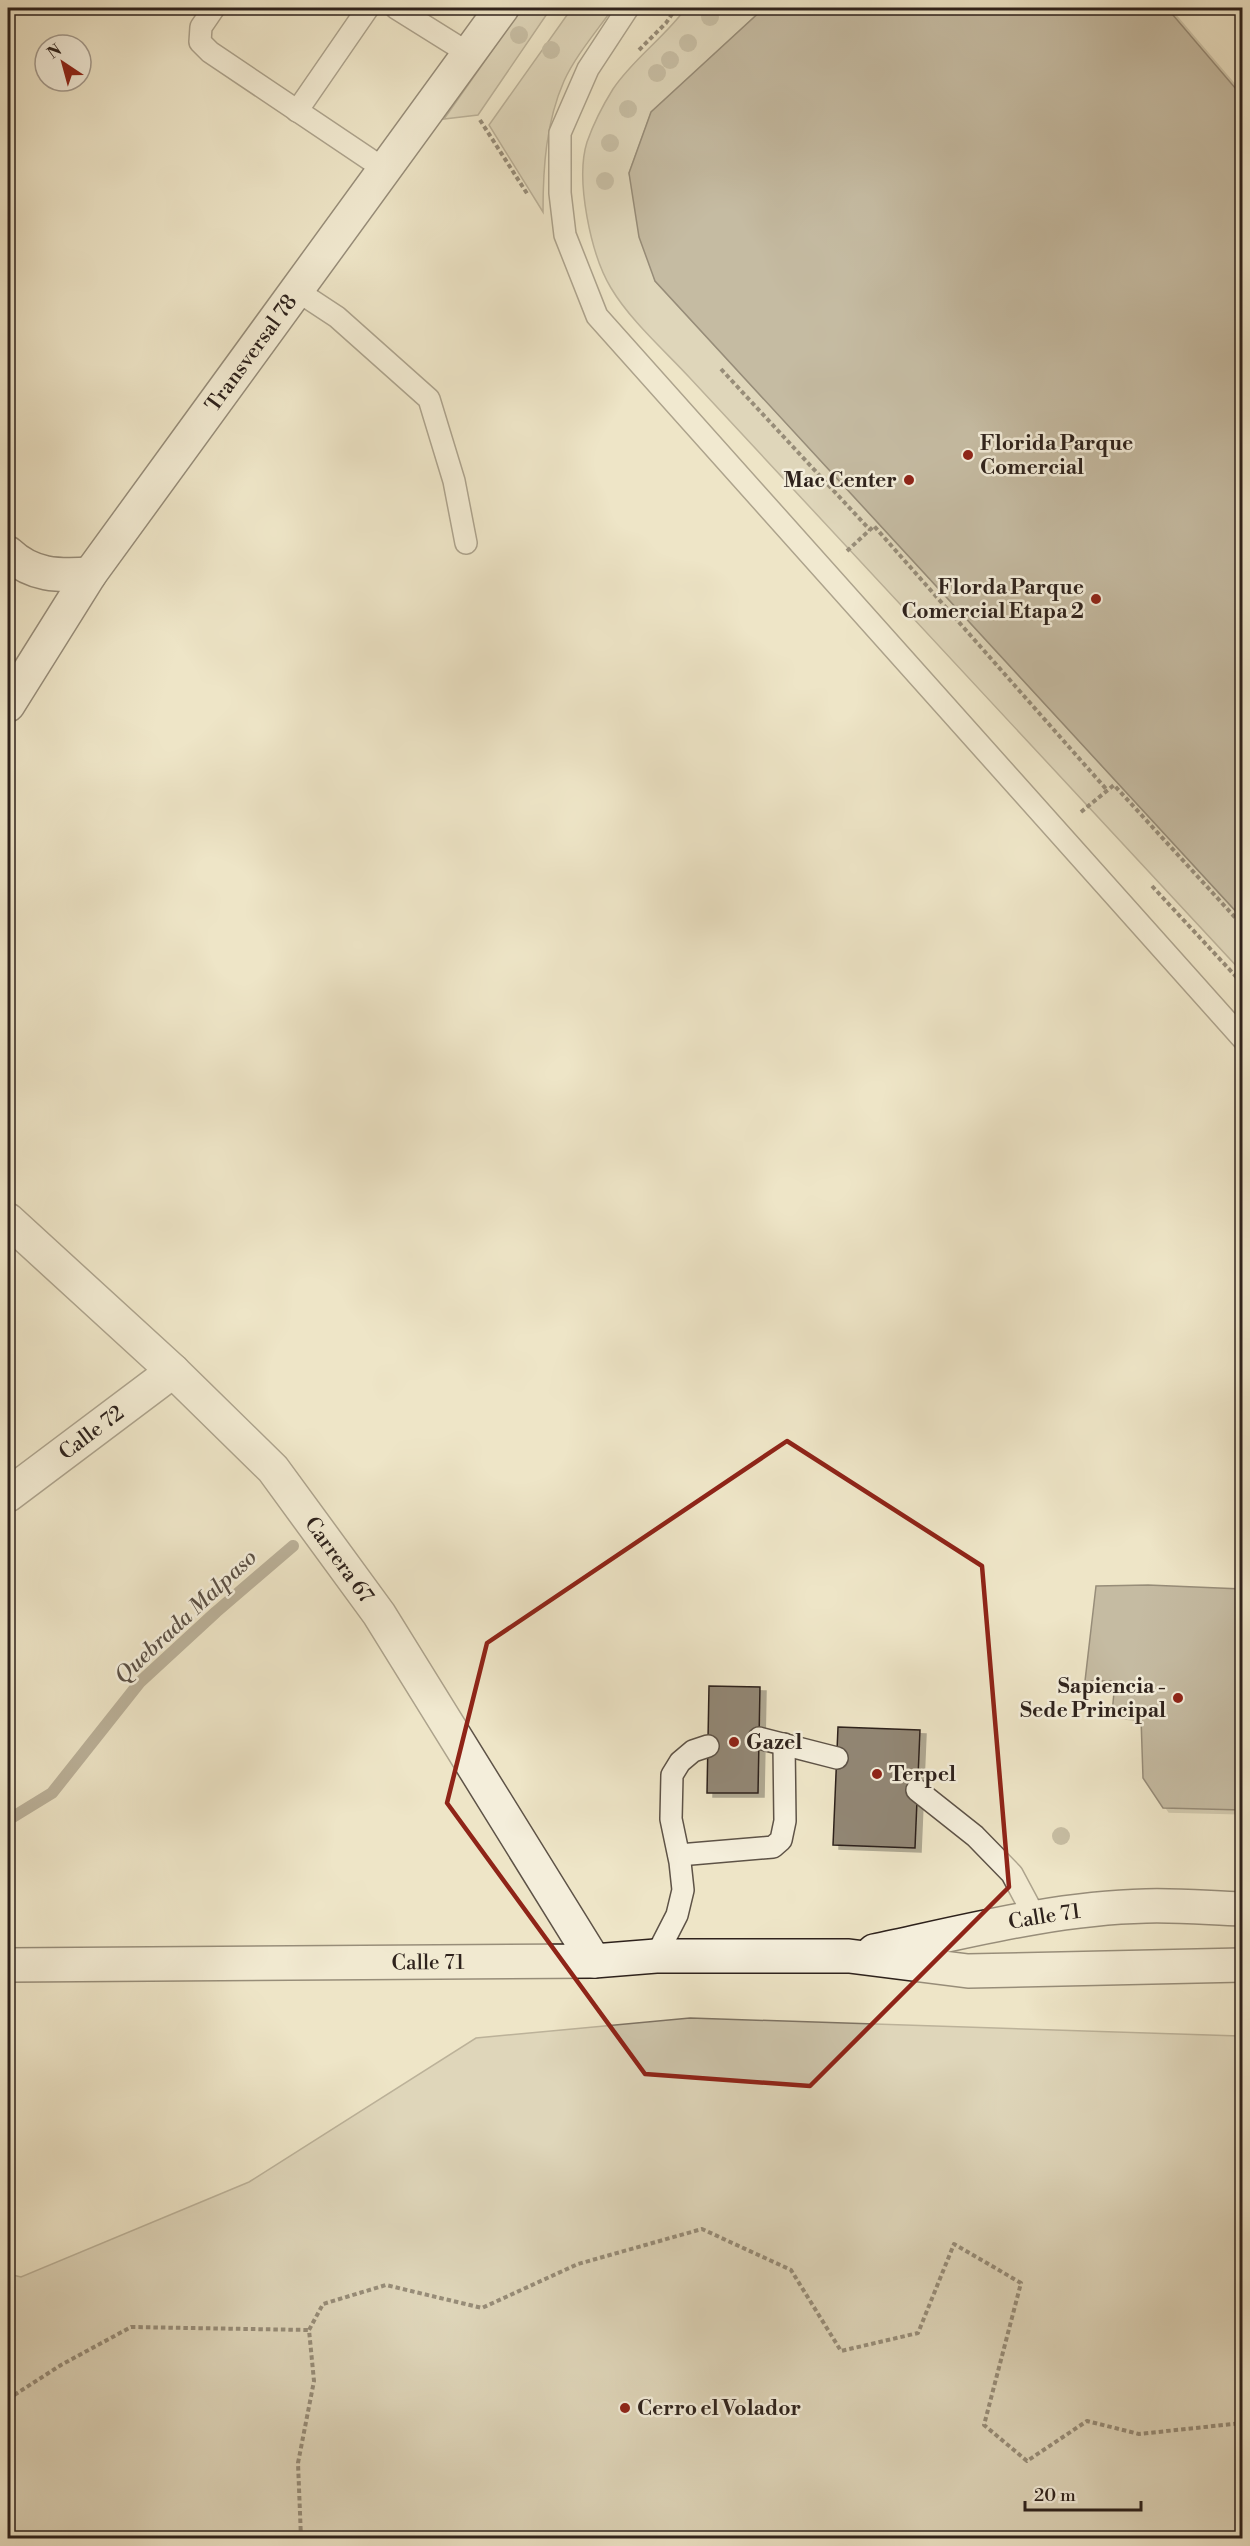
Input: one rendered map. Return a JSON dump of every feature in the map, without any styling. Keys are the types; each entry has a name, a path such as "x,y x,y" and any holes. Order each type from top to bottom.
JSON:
{"main road":[{"name":"Transversal 78","path":"8,705 90,574 502,8"},
{"path":"8,553 18,563 38,572 56,576 90,574"},
{"name":"Carrera 67","path":"8,1220 173,1371 273,1469 379,1614 594,1961"},
{"name":"Calle 72","path":"8,1495 173,1371"},
{"name":"Calle 71","path":"849,1956 1035,1917 1147,1906 1242,1909"},
{"name":"Calle 71","path":"8,1965 594,1961 656,1956 849,1956 968,1971 1242,1965"}],"lane":[{"path":"214,8 201,27 200,42 210,52 384,169"},
{"path":"297,111 368,8"},
{"path":"396,8 468,53"},
{"path":"628,8 588,69 560,133 560,193 565,235 597,316 1242,1038"},
{"path":"296,290 337,317 429,399 454,481 466,543"},
{"path":"759,1738 837,1758"},
{"path":"679,1858 773,1847 781,1840 785,1821 784,1744"},
{"path":"656,1956 677,1915 683,1890 671,1819 672,1775 693,1751 708,1746"},
{"path":"917,1790 975,1836 1012,1874 1035,1917"}],"path":[{"path":"720,369 870,530"},
{"path":"841,556 874,526 1107,790"},
{"path":"1081,812 1114,785 1242,925"},
{"path":"301,2538 298,2463 314,2381 309,2330 323,2304 386,2286 482,2308 578,2264 702,2229 791,2270 841,2351 918,2333 954,2244 1021,2283 984,2424 1027,2461 1088,2421 1139,2434 1242,2423"},
{"path":"8,2399 61,2365 131,2327 309,2330"}],"highlighted area":[{"path":"787,1441 982,1566 1009,1887 810,2086 645,2074 447,1803 487,1643"}],"shaded area":[{"path":"522,8 551,8 478,115 444,119"},
{"path":"572,8 613,8 574,62 558,97 549,129 543,212 489,125"},
{"path":"686,8 764,8 651,113 629,173 655,281 1242,918 1242,972 648,334 611,288 597,257 587,217 583,176 587,142 602,108 621,78"},
{"name":"Cerro el Volador","path":"690,2018 1239,2036 1242,2060 1242,2538 8,2538 8,2274 21,2277 249,2182 476,2038"}],"building":[{"name":"Florida Parque Comercial","path":"764,8 1167,8 1242,96 1242,918 655,281 639,237 629,173 651,112"},
{"name":"Sapiencia - Sede Principal","path":"1148,1585 1242,1589 1242,1810 1163,1808 1143,1778 1141,1718 1112,1714 1115,1681 1085,1681 1096,1586"},
{"name":"Gazel","path":"709,1686 760,1687 758,1793 707,1793"},
{"name":"Terpel","path":"838,1727 920,1730 915,1848 833,1845"}],"waterway":[{"name":"Quebrada Malpaso","path":"8,1820 52,1793 140,1682 216,1612 293,1546"}],"place":[{"name":"Florida Parque Comercial","path":"968,455"},
{"name":"Mac Center","path":"909,480"},
{"name":"Florda Parque Comercial Etapa 2","path":"1096,599"},
{"name":"Sapiencia - Sede Principal","path":"1178,1698"},
{"name":"Gazel","path":"734,1742"},
{"name":"Terpel","path":"877,1774"},
{"name":"Cerro el Volador","path":"625,2408"}]}
